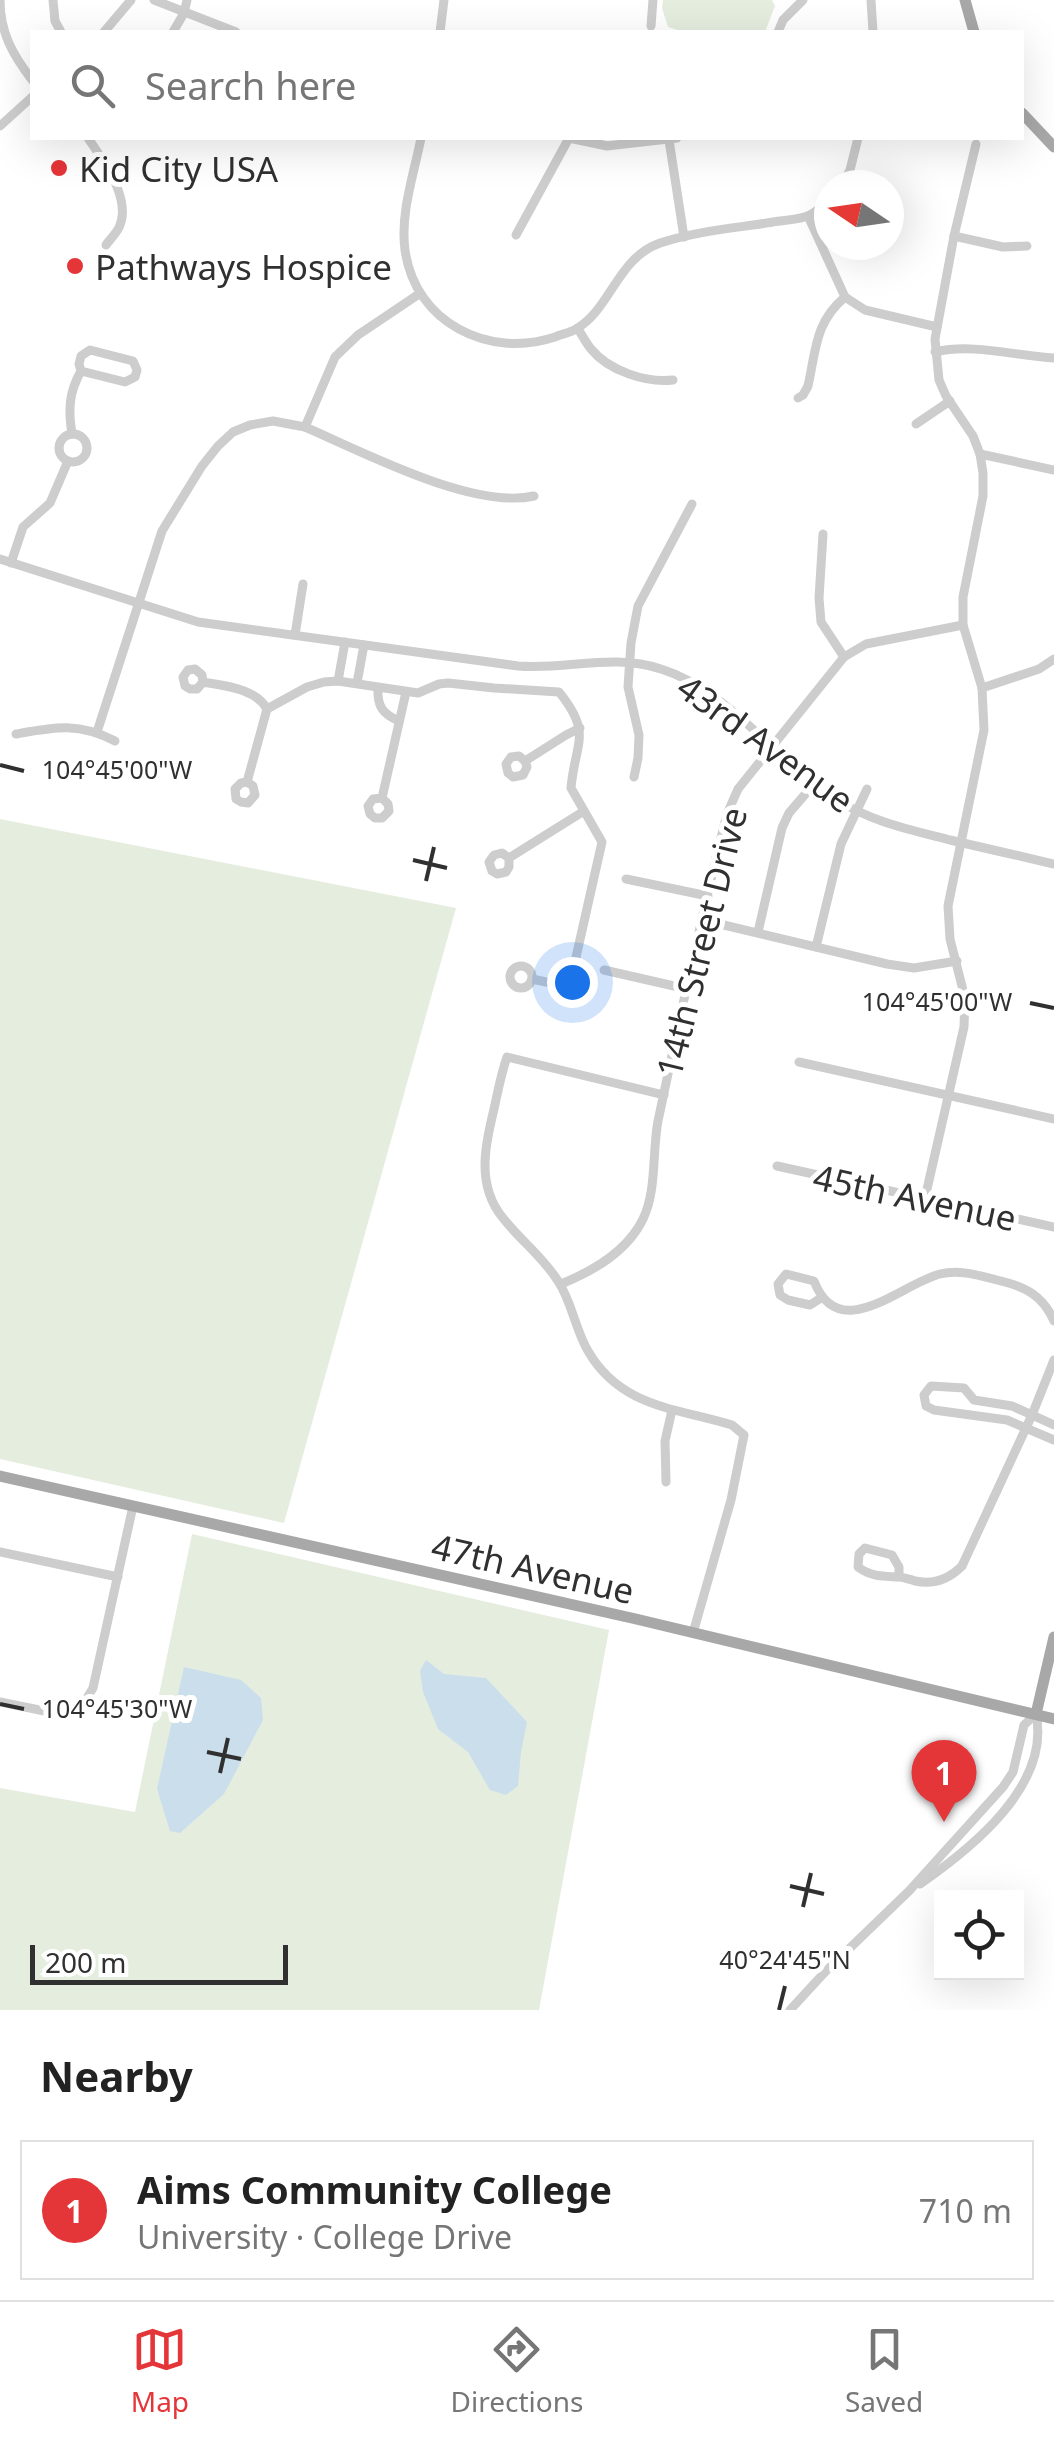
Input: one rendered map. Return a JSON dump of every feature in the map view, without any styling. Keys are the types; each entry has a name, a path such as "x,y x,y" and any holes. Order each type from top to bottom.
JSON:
{"main road":[{"path":"965,0 973,30"},
{"path":"1024,115 1054,147"},
{"name":"47th Avenue","path":"0,1476 1054,1719"},
{"path":"1036,1714 1054,1637"}],"street":[{"path":"0,0 10,50 30,77"},
{"path":"53,0 55,21 61,30"},
{"path":"106,30 131,0"},
{"path":"154,0 231,30"},
{"path":"174,30 187,0"},
{"path":"440,30 444,0"},
{"path":"651,26 653,0"},
{"path":"786,0 794,8"},
{"path":"779,30 783,20 803,0"},
{"path":"871,0 873,30"},
{"path":"0,126 30,99"},
{"path":"89,140 112,175 122,208 120,226 106,245"},
{"path":"421,140 404,233 408,262 419,294 459,330 502,344 526,344 578,328 636,256 659,244 814,212"},
{"path":"516,236 568,140"},
{"path":"579,140 608,146 664,140"},
{"path":"673,140 684,238"},
{"path":"850,170 858,140"},
{"path":"925,1198 964,1027 966,1008 950,939 948,906 984,730 982,688 963,625 963,597 983,496 983,472 973,436 940,380 935,352 936,326 976,144"},
{"path":"808,216 845,297 866,310 936,326"},
{"path":"954,236 1003,247 1028,246"},
{"path":"305,427 335,357 358,335 419,294"},
{"path":"798,398 808,386 822,322 845,297"},
{"path":"578,328 592,350 619,370 673,380"},
{"path":"935,352 972,349 1054,358"},
{"path":"72,434 68,411 81,371 81,356 88,350 129,358 137,370 135,377 125,382 81,371"},
{"path":"916,424 950,401"},
{"path":"97,732 169,517 218,446 234,432 274,422 305,427 433,481 510,499 534,496"},
{"path":"72,434 84,440 86,452 81,460 68,462 61,456 59,446 63,438 72,434"},
{"path":"980,454 1054,470"},
{"path":"11,562 23,527 50,503 68,462"},
{"path":"634,777 639,735 628,687 638,606 692,504"},
{"path":"824,534 821,622 844,657"},
{"name":"43rd Avenue","path":"0,559 198,622 536,668 612,660 657,667 697,684 814,784 856,811 905,829 1054,864"},
{"path":"295,636 303,584"},
{"name":"14th Street Drive","path":"561,1284 604,1262 624,1246 644,1218 656,1132 687,988 727,814 738,789 844,657 866,644 963,625"},
{"path":"338,681 345,642"},
{"path":"357,683 364,646"},
{"path":"982,688 1039,669 1054,659"},
{"path":"516,690 518,666"},
{"path":"536,668 536,690"},
{"path":"267,709 307,687 338,681 418,694 448,683 558,692 580,728 571,788 602,842 572,975 564,984 532,978"},
{"path":"203,682 250,693 262,700 267,709 248,782"},
{"path":"378,688 380,708 399,721"},
{"path":"382,798 406,692"},
{"path":"16,734 68,726 97,732 114,741"},
{"path":"526,761 580,728"},
{"path":"758,932 782,828 789,813 814,784"},
{"path":"816,947 841,844 867,789"},
{"path":"508,858 584,811"},
{"path":"626,879 708,896"},
{"path":"703,920 914,968 957,961"},
{"path":"604,970 687,988"},
{"path":"664,1095 507,1057 489,1128 485,1181 504,1220 561,1284 579,1333 596,1364 610,1379 637,1399 732,1425 744,1435 731,1500 693,1633"},
{"path":"798,1062 1054,1119"},
{"name":"45th Avenue","path":"776,1166 1054,1227"},
{"path":"821,1298 810,1306 788,1300 780,1295 778,1284 786,1274 814,1281 821,1298 846,1309 881,1304 936,1275 953,1272 1022,1286 1046,1306 1054,1321"},
{"path":"900,1576 892,1555 866,1548 859,1554 858,1567 865,1572 921,1582 945,1578 962,1566 1054,1360"},
{"path":"1054,1424 1012,1406 974,1400 964,1388 931,1386 924,1395 926,1406 934,1410 1007,1420 1054,1440"},
{"path":"971,1415 974,1400"},
{"path":"666,1482 665,1441 672,1410"},
{"path":"0,1702 59,1714 79,1711 93,1688 133,1506"},
{"path":"0,1552 118,1577"},
{"path":"790,2010 910,1891 1004,1788 1013,1772 1024,1725 1036,1714"},
{"path":"910,1891 953,1861 1015,1799 1029,1772 1039,1730 1036,1714"}],"shaded area":[{"path":"663,0 772,0 775,6 766,30 678,30 668,27"},
{"path":"0,819 456,908 284,1523 0,1459"},
{"path":"192,1534 609,1630 539,2010 0,2010 0,1788 135,1812"}],"water":[{"path":"426,1660 444,1674 486,1678 527,1722 518,1786 506,1795 490,1790 468,1752 438,1729 423,1692 420,1671"},
{"path":"184,1667 241,1680 261,1698 263,1720 224,1794 180,1833 170,1831 157,1789"}],"place":[{"name":"Kid City USA","path":"59,168"},
{"name":"Pathways Hospice","path":"75,266"},
{"name":"Aims Community College","path":"944,1822"}]}
